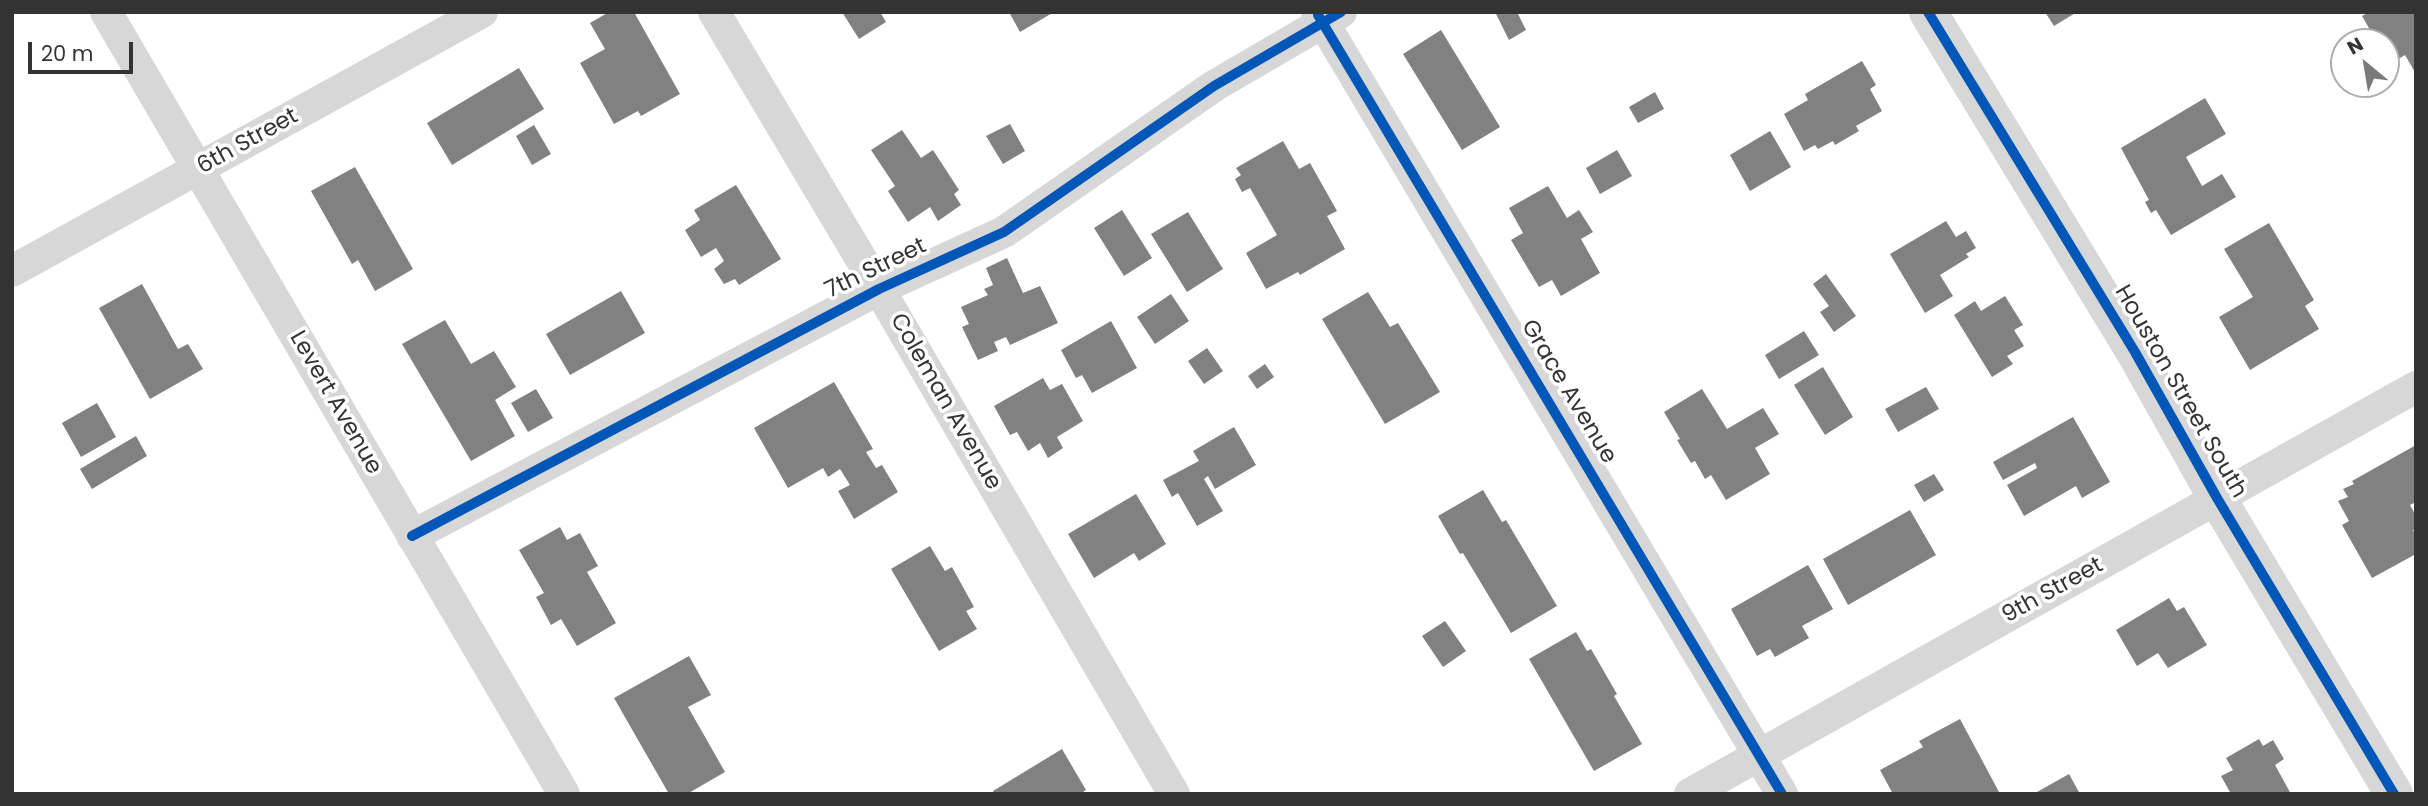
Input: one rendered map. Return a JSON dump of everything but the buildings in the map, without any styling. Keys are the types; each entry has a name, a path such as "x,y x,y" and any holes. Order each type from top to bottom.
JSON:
{"street":[{"name":"Levert Avenue","path":"106,12 564,794"},
{"name":"6th Street","path":"12,271 482,12"},
{"name":"Coleman Avenue","path":"714,12 1174,794"},
{"name":"Houston Street South","path":"1928,12 2135,352 2217,498 2393,794"},
{"name":"7th Street","path":"412,536 879,289 1004,232 1214,86 1327,16"},
{"name":"Grace Avenue","path":"1327,16 1782,794"},
{"name":"9th Street","path":"1690,794 2416,387"}],"cycle path":[{"path":"412,536 879,289 1004,232 1214,86 1341,12"},
{"path":"1928,12 2135,352 2217,498 2394,794"},
{"path":"1318,15 1782,794"}]}
